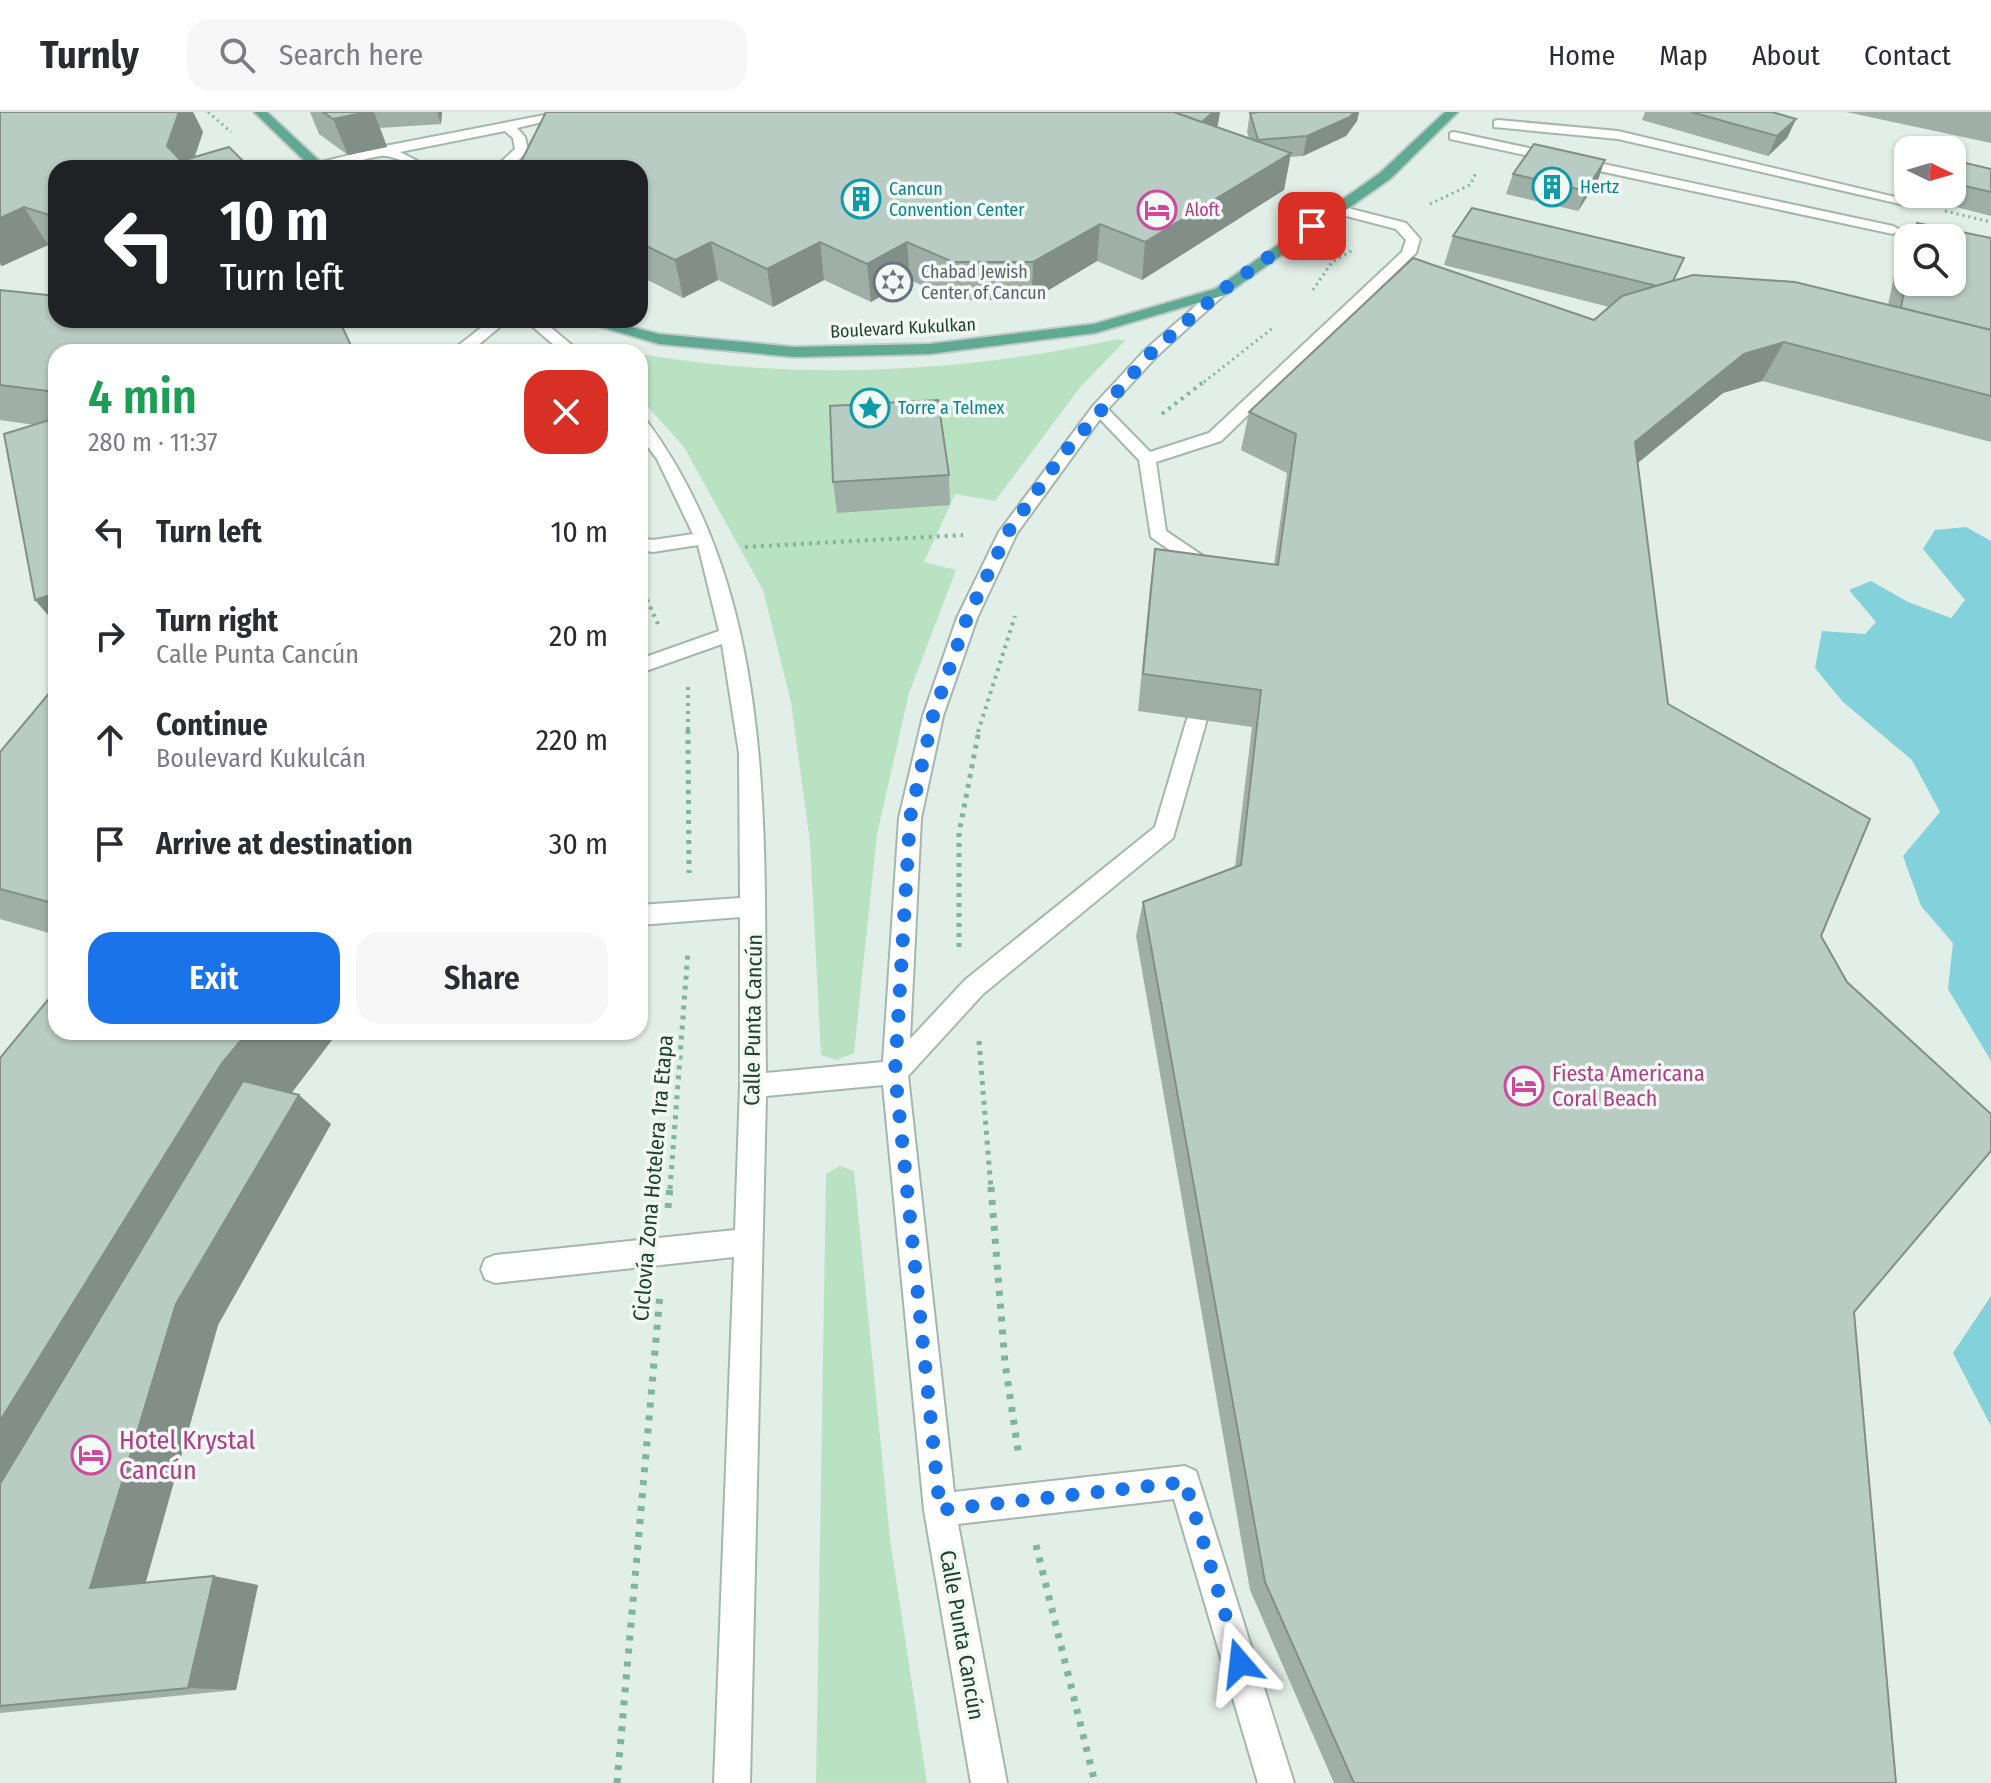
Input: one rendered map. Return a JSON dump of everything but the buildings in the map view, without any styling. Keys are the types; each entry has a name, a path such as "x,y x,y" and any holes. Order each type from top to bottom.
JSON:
{"main road":[{"path":"260,112 311,160"},
{"name":"Boulevard Kukulkan","path":"617,328 690,343 794,352 861,353 1013,341 1095,328 1220,292 1385,176 1452,112"}],"street":[{"path":"346,160 578,112"},
{"path":"1424,140 1454,136 1498,124 1517,112"},
{"path":"1595,120 1618,135"},
{"path":"1498,124 1618,135 1894,199"},
{"path":"506,125 519,137 522,150 511,160"},
{"path":"1454,136 1893,230"},
{"path":"385,150 407,160"},
{"path":"1147,459 1215,437 1409,253 1413,239 1401,226 1336,209"},
{"name":"Calle Punta Cancún","path":"989,1783 940,1510 895,1072 910,818 933,716 952,660 967,618 1008,532 1099,409 1151,353 1220,292"},
{"path":"472,344 491,328"},
{"path":"543,328 562,344"},
{"path":"1099,409 1147,459 1157,533 1222,578 1221,588"},
{"name":"Calle Punta Cancún","path":"648,436 671,470 706,544 730,634 750,753 753,1086 732,1783"},
{"path":"648,545 706,544"},
{"path":"648,664 730,634"},
{"path":"753,1086 895,1072 974,987 1165,832 1197,719"},
{"path":"648,915 753,906"},
{"path":"495,1269 747,1242"},
{"path":"940,1510 1185,1482 1276,1783"}],"path":[{"path":"1934,208 1991,222"},
{"path":"706,544 1008,532"},
{"name":"Ciclovía Zona Hotelera 1ra Etapa","path":"617,1783 688,975 689,690 648,602"}],"green space":[{"path":"1118,339 1125,341 1081,386 995,501 955,494 924,562 956,570 909,693 877,834 854,1053 837,1060 821,1055 810,842 791,702 763,590 684,447 648,407 648,355 699,363 819,370 940,366 1059,351"},
{"path":"840,1166 854,1171 890,1539 927,1783 816,1783 826,1174"}],"water":[{"path":"1966,527 1991,541 1991,1061 1948,989 1953,943 1921,906 1903,856 1940,812 1912,760 1843,702 1815,668 1822,631 1865,634 1876,622 1849,590 1871,581 1908,602 1951,618 1965,600 1923,549 1935,530"},
{"path":"1991,1296 1991,1426 1953,1353"}],"place":[{"name":"Hertz","path":"1552,187"},
{"name":"Cancun Convention Center","path":"861,199"},
{"name":"Aloft","path":"1157,210"},
{"name":"Chabad Jewish Center of Cancun","path":"893,282"},
{"name":"Torre a Telmex","path":"870,408"},
{"name":"Fiesta Americana Coral Beach","path":"1524,1086"},
{"name":"Hotel Krystal Cancún","path":"91,1455"}],"route":[{"path":"1240,1663 1185,1482 940,1510 916,1301 895,1072 899,983 910,818 933,716 967,618 1008,532 1063,454 1099,409 1151,353 1220,292 1312,226"}]}
